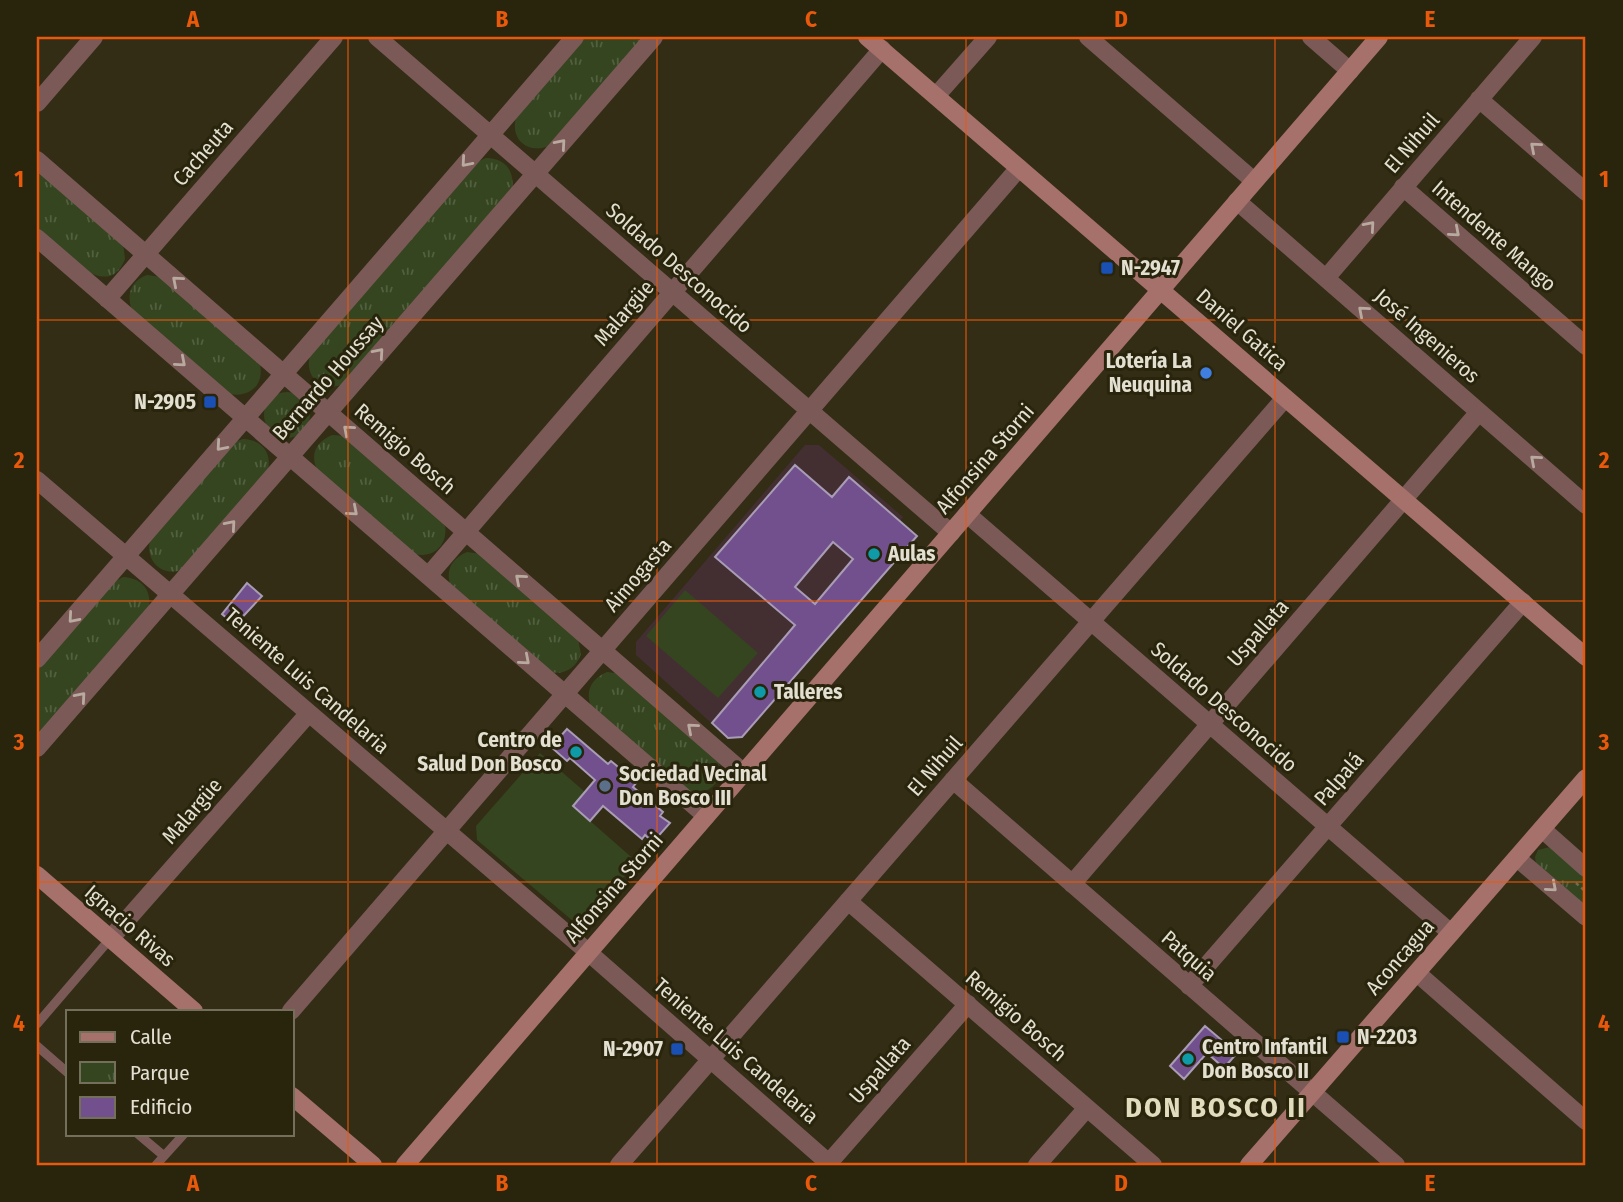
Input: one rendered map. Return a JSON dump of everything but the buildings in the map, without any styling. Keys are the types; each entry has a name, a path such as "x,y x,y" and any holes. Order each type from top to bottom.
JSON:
{"street":[{"path":"37,103 94,37"},
{"name":"Cacheuta","path":"107,299 334,37"},
{"name":"Soldado Desconocido","path":"377,37 951,533"},
{"name":"Bernardo Houssay","path":"37,659 575,37"},
{"name":"Bernardo Houssay","path":"37,748 654,37"},
{"name":"Daniel Gatica","path":"867,37 1586,657"},
{"path":"936,96 988,37"},
{"path":"1088,37 1254,181"},
{"path":"1311,37 1350,71"},
{"name":"Alfonsina Storni","path":"405,1165 1379,37"},
{"name":"El Nihuil","path":"1326,278 1533,37"},
{"name":"Malargüe","path":"428,576 882,49"},
{"path":"1479,99 1586,192"},
{"name":"Remigio Bosch","path":"37,160 744,773"},
{"name":"Aimogasta","path":"291,1010 1019,168"},
{"name":"Intendente Mango","path":"1403,187 1586,346"},
{"name":"José Ingenieros","path":"1237,201 1586,505"},
{"path":"37,238 706,816"},
{"name":"El Nihuil","path":"618,1165 1286,398"},
{"name":"Uspallata","path":"1072,884 1479,412"},
{"name":"Teniente Luis Candelaria","path":"37,480 589,952 829,1165"},
{"name":"Soldado Desconocido","path":"967,514 1451,933"},
{"name":"Palpalá","path":"1189,986 1523,602"},
{"name":"Malargüe","path":"110,939 309,713"},
{"name":"Aconcagua","path":"1249,1165 1586,778"},
{"name":"Patquia","path":"953,780 1396,1165"},
{"path":"1542,829 1586,868"},
{"path":"1517,858 1586,917"},
{"name":"Ignacio Rivas","path":"37,875 193,1010"},
{"name":"Remigio Bosch","path":"848,901 1153,1165"},
{"path":"1417,973 1586,1121"},
{"name":"Uspallata","path":"829,1165 968,1004"},
{"path":"294,1098 373,1165"},
{"path":"1037,1165 1087,1108"}],"lane":[{"path":"37,1024 110,939"},
{"path":"37,1046 66,1071"},
{"path":"140,1136 164,1157"},
{"path":"156,1165 182,1136"}],"shaded area":[{"path":"805,445 819,445 903,517 900,521 917,536 743,738 728,738 636,655 636,642"}],"green space":[{"path":"584,37 645,37 549,146 534,148 522,143 516,132 516,117"},
{"path":"486,158 498,160 507,167 512,177 512,189 343,384 328,386 316,381 310,370 310,355 479,161"},
{"path":"37,167 123,243 125,259 117,272 106,277 95,275 69,258 37,229"},
{"path":"147,275 161,277 259,361 260,376 255,387 244,394 230,394 132,310 131,289"},
{"path":"287,392 303,399 310,415 303,431 287,438 271,431 264,415 271,399"},
{"path":"332,435 346,436 444,521 445,536 440,547 429,554 415,554 317,470 314,459 316,449"},
{"path":"243,439 264,448 268,458 268,471 184,569 163,570 150,555 150,540 235,442"},
{"path":"467,552 481,554 578,639 581,654 576,664 565,672 549,672 451,587 451,566"},
{"path":"123,577 144,586 149,596 149,609 37,740 37,669 109,585"},
{"path":"685,590 758,653 718,698 646,636"},
{"path":"607,672 621,674 718,759 720,774 710,789 697,793 689,792 591,707 591,686"},
{"path":"540,753 585,792 573,806 637,862 586,920 573,921 477,840 476,826"},
{"path":"1550,847 1586,878 1586,909 1536,864 1538,850"}],"place":[{"name":"N-2947","path":"1107,268"},
{"name":"Lotería La Neuquina","path":"1206,373"},
{"name":"N-2905","path":"210,402"},
{"name":"Aulas","path":"874,554"},
{"name":"Talleres","path":"760,692"},
{"name":"Centro de Salud Don Bosco","path":"576,752"},
{"name":"Sociedad Vecinal Don Bosco III","path":"605,786"},
{"name":"N-2203","path":"1343,1037"},
{"name":"N-2907","path":"677,1049"},
{"name":"Centro Infantil Don Bosco II","path":"1188,1059"}],"district":[{"name":"DON BOSCO II","path":"1216,1107"}]}
